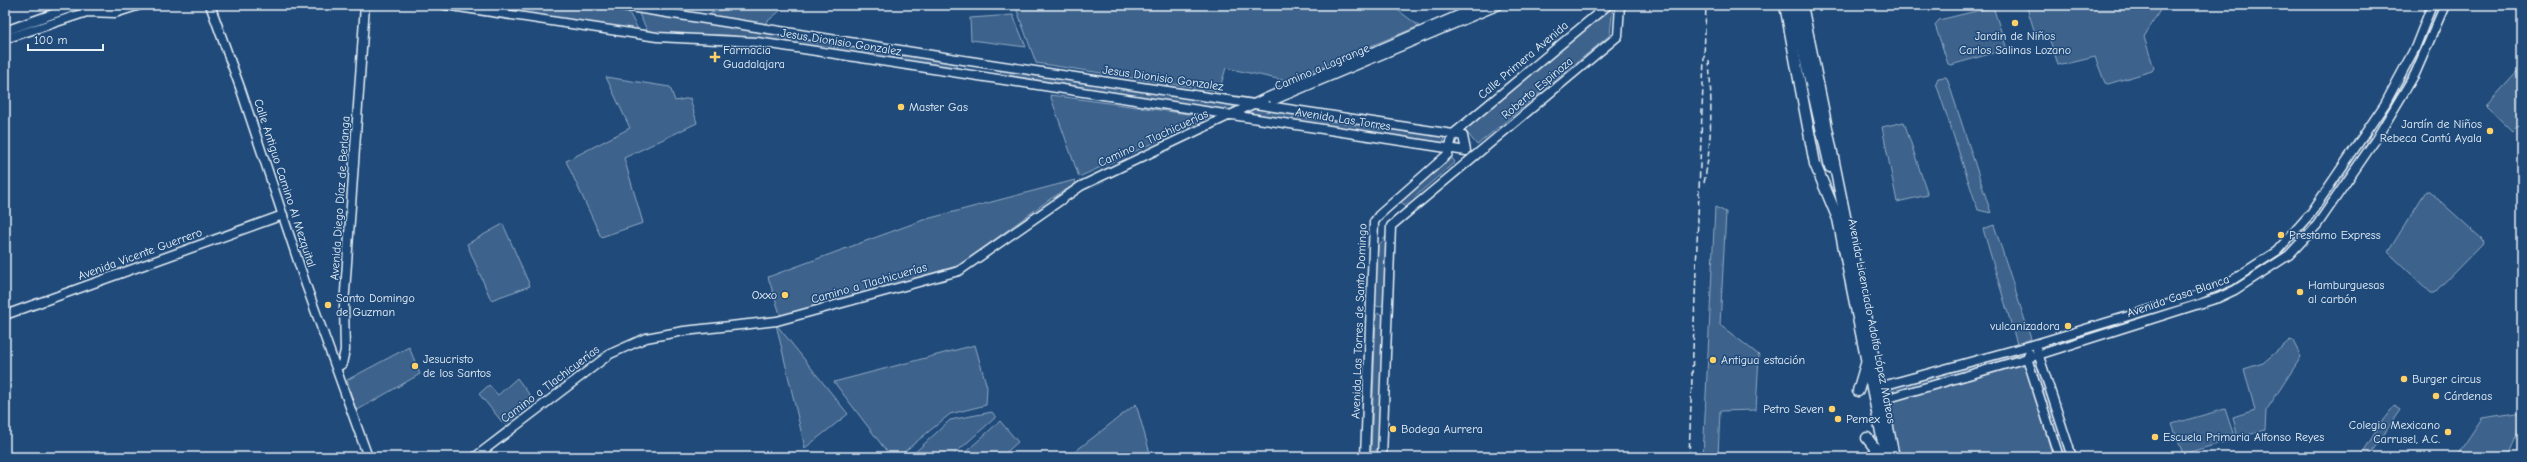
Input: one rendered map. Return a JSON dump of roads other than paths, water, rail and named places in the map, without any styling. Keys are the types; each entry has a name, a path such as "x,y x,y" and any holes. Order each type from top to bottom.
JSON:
{"main road":[{"path":"1779,5 1787,20"},
{"name":"Avenida Licenciado Adolfo López Mateos","path":"1785,5 1815,164 1838,219 1867,362 1876,387"},
{"path":"1793,5 1828,163 1837,176"},
{"name":"Avenida Licenciado Adolfo López Mateos","path":"1802,5 1837,176 1876,387 1886,457"},
{"path":"1858,390 1867,362"},
{"name":"Avenida Licenciado Adolfo López Mateos","path":"1878,401 1894,457"},
{"path":"1867,438 1882,457"}],"street":[{"path":"5,30 78,5"},
{"path":"5,39 87,12 115,13 140,5"},
{"name":"Calle Antiguo Camino Al Mezquital","path":"210,5 336,367"},
{"name":"Avenida Diego Díaz de Berlanga","path":"336,367 342,364 345,350 344,306 365,5"},
{"name":"Jesus Dionisio Gonzalez","path":"445,5 657,37 758,42 1232,114"},
{"name":"Jesus Dionisio Gonzalez","path":"617,5 963,60 1259,102"},
{"name":"Camino a Lagrange","path":"1259,102 1482,5"},
{"name":"Camino a Lagrange","path":"1259,102 1288,96 1499,5"},
{"name":"Calle Primera Avenida","path":"1453,134 1608,5"},
{"name":"Roberto Espinoza","path":"1472,158 1618,36 1620,5"},
{"name":"Avenida Casa Blanca","path":"1876,387 2034,344 2215,289 2231,281 2276,251 2292,236 2328,189 2385,104 2415,48 2432,5"},
{"name":"Avenida Casa Blanca","path":"2038,355 2218,298 2235,290 2289,255 2317,225 2376,139 2421,64 2445,5"},
{"name":"Camino a Tlachicuerías","path":"475,457 610,354 646,338 684,331 777,321 959,271 1080,186 1259,102"},
{"name":"Avenida Las Torres","path":"1259,102 1453,134"},
{"name":"Avenida Las Torres","path":"1232,114 1466,151"},
{"path":"1382,457 1391,226 1472,158 1466,151 1463,136 1453,134 1450,148"},
{"name":"Avenida Las Torres de Santo Domingo","path":"1366,457 1374,222 1379,215 1448,154 1450,148"},
{"name":"Avenida Vicente Guerrero","path":"5,315 283,215"},
{"path":"2272,266 2276,251 2289,255 2292,236"},
{"path":"2215,289 2214,294 2218,298"},
{"path":"2034,344 2072,457"},
{"path":"2034,344 2028,355 2059,457"},
{"path":"2013,350 2028,355"},
{"path":"1878,401 2028,355 2038,355"},
{"path":"336,367 368,457"}],"railway":[{"path":"1689,457 1706,5"},
{"path":"1704,183 1709,153 1711,122 1709,61"}],"place":[{"name":"Jardin de Niños Carlos Salinas Lozano","path":"2015,23"},
{"name":"Farmacia Guadalajara","path":"715,57"},
{"name":"Master Gas","path":"901,107"},
{"name":"Jardín de Niños Rebeca Cantú Ayala","path":"2490,131"},
{"name":"Prestamo Express","path":"2281,235"},
{"name":"Hamburguesas al carbón","path":"2300,292"},
{"name":"Oxxo","path":"785,295"},
{"name":"Santo Domingo de Guzman","path":"328,305"},
{"name":"vulcanizadora","path":"2068,326"},
{"name":"Antigua estación","path":"1713,360"},
{"name":"Jesucristo de los Santos","path":"415,366"},
{"name":"Burger circus","path":"2404,379"},
{"name":"Cárdenas","path":"2436,396"},
{"name":"Petro Seven","path":"1832,409"},
{"name":"Pemex","path":"1838,419"},
{"name":"Bodega Aurrera","path":"1393,429"},
{"name":"Colegio Mexicano Carrusel, A.C.","path":"2448,432"},
{"name":"Escuela Primaria Alfonso Reyes","path":"2155,437"}]}
